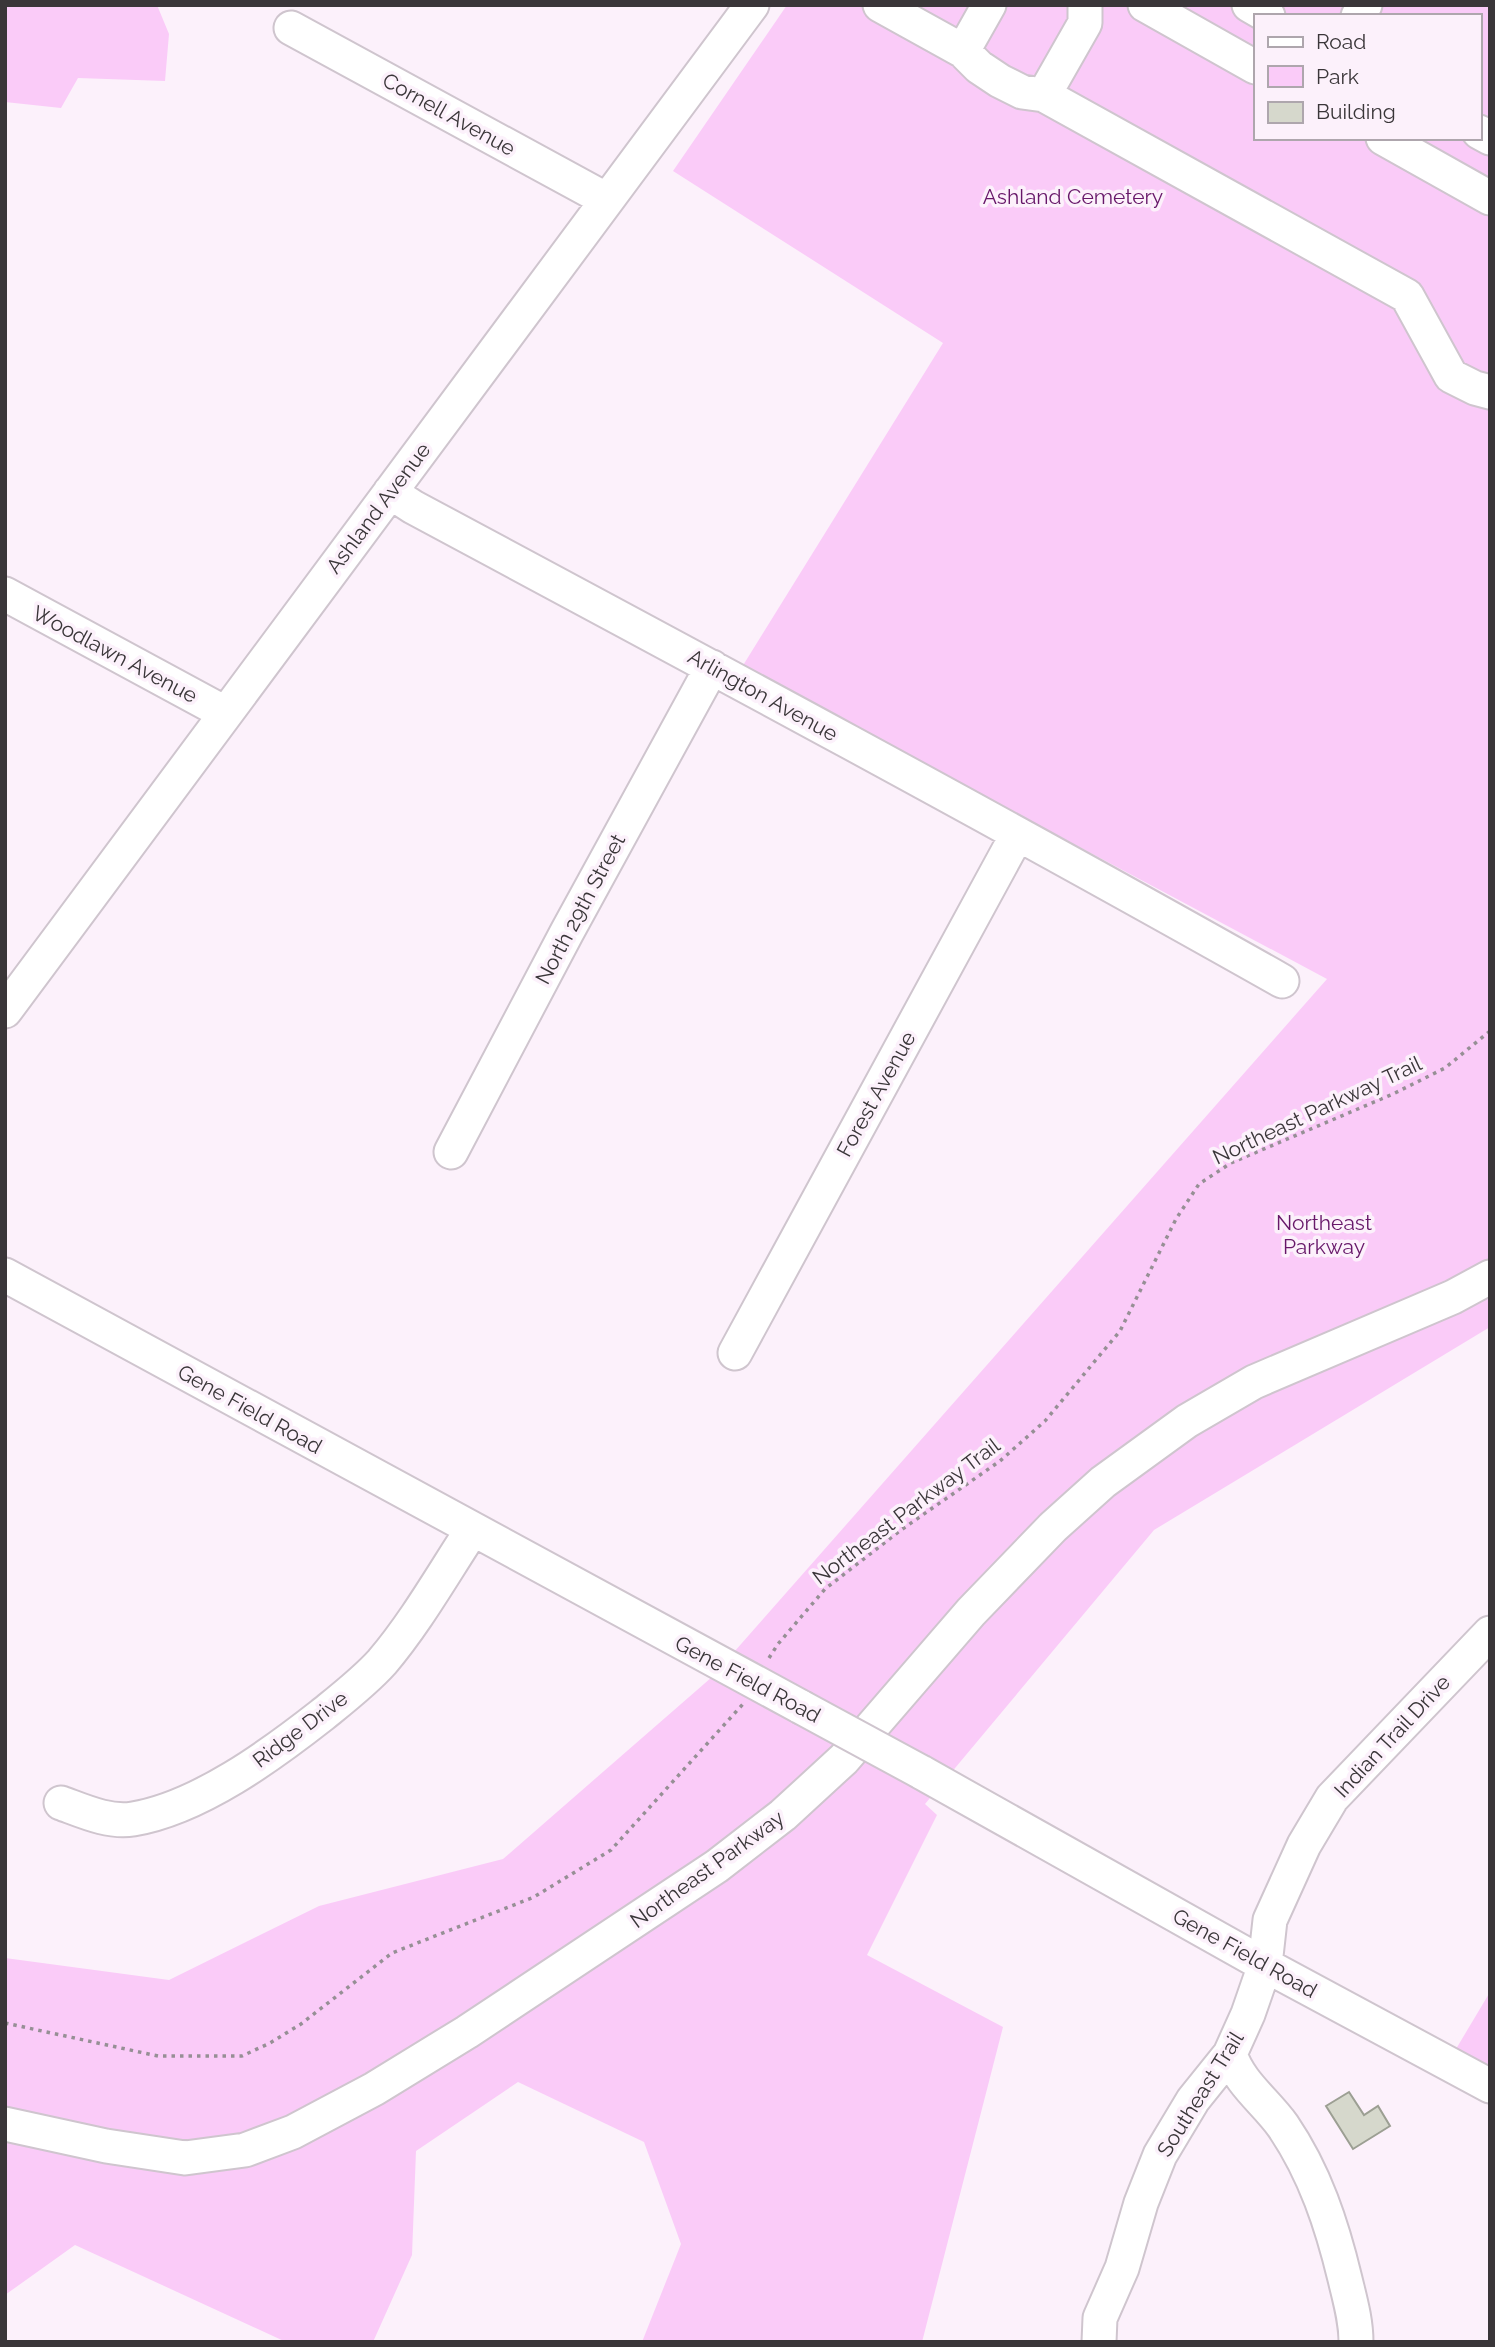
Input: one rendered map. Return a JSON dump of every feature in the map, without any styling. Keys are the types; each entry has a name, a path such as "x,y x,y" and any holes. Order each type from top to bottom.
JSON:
{"street":[{"name":"Ashland Avenue","path":"5,1011 752,5"},
{"path":"880,5 963,51 979,67 1000,81 1022,92 1044,96 1407,296 1451,376 1490,392"},
{"path":"963,51 989,5"},
{"path":"1044,96 1085,23 1084,5"},
{"path":"1146,5 1254,66"},
{"path":"1249,5 1265,14"},
{"name":"Cornell Avenue","path":"291,28 607,200"},
{"path":"1387,140 1490,198"},
{"name":"Arlington Avenue","path":"390,492 1282,981"},
{"name":"Woodlawn Avenue","path":"5,594 225,713"},
{"name":"North 29th Street","path":"451,1152 567,932 712,667"},
{"name":"Forest Avenue","path":"736,1353 1017,835"},
{"name":"Gene Field Road","path":"5,1275 921,1772 1265,1965 1490,2086"},
{"name":"Northeast Parkway","path":"5,2124 106,2146 185,2158 245,2150 293,2132 374,2089 467,2032 717,1867 783,1815 844,1759 971,1612 1053,1527 1103,1482 1186,1421 1254,1382 1453,1297 1490,1277"},
{"name":"Ridge Drive","path":"61,1803 100,1817 130,1820 165,1811 201,1796 279,1749 344,1697 382,1662 472,1530"},
{"name":"Indian Trail Drive","path":"1265,1965 1270,1920 1304,1844 1332,1798 1490,1633"},
{"name":"Southeast Trail","path":"1099,2342 1100,2318 1122,2268 1141,2203 1160,2155 1193,2100 1230,2054 1248,2014 1265,1965"},
{"path":"1230,2054 1239,2073 1283,2126 1311,2175 1333,2228 1356,2324 1356,2342"}],"path":[{"name":"Northeast Parkway Trail","path":"5,2023 158,2056 242,2056 301,2024 392,1953 534,1898 611,1850 741,1707 778,1644 825,1589 901,1530 1000,1461 1045,1421 1121,1331 1176,1219 1199,1184 1231,1163 1393,1094 1445,1068 1490,1031"}],"green space":[{"path":"5,5 157,5 169,34 165,81 78,78 61,108 5,102"},
{"name":"Ashland Cemetery","path":"787,5 1490,5 1490,1327 1154,1530 925,1804 937,1815 867,1955 1003,2027 922,2342 642,2342 681,2244 644,2142 518,2082 416,2151 412,2255 373,2342 286,2342 75,2245 5,2295 5,1958 169,1980 319,1906 503,1859 712,1677 1327,979 742,667 943,343 673,171"},
{"path":"1490,1992 1490,2068 1456,2049"}],"building":[{"path":"1349,2092 1364,2115 1378,2106 1390,2126 1353,2149 1326,2106"}]}
